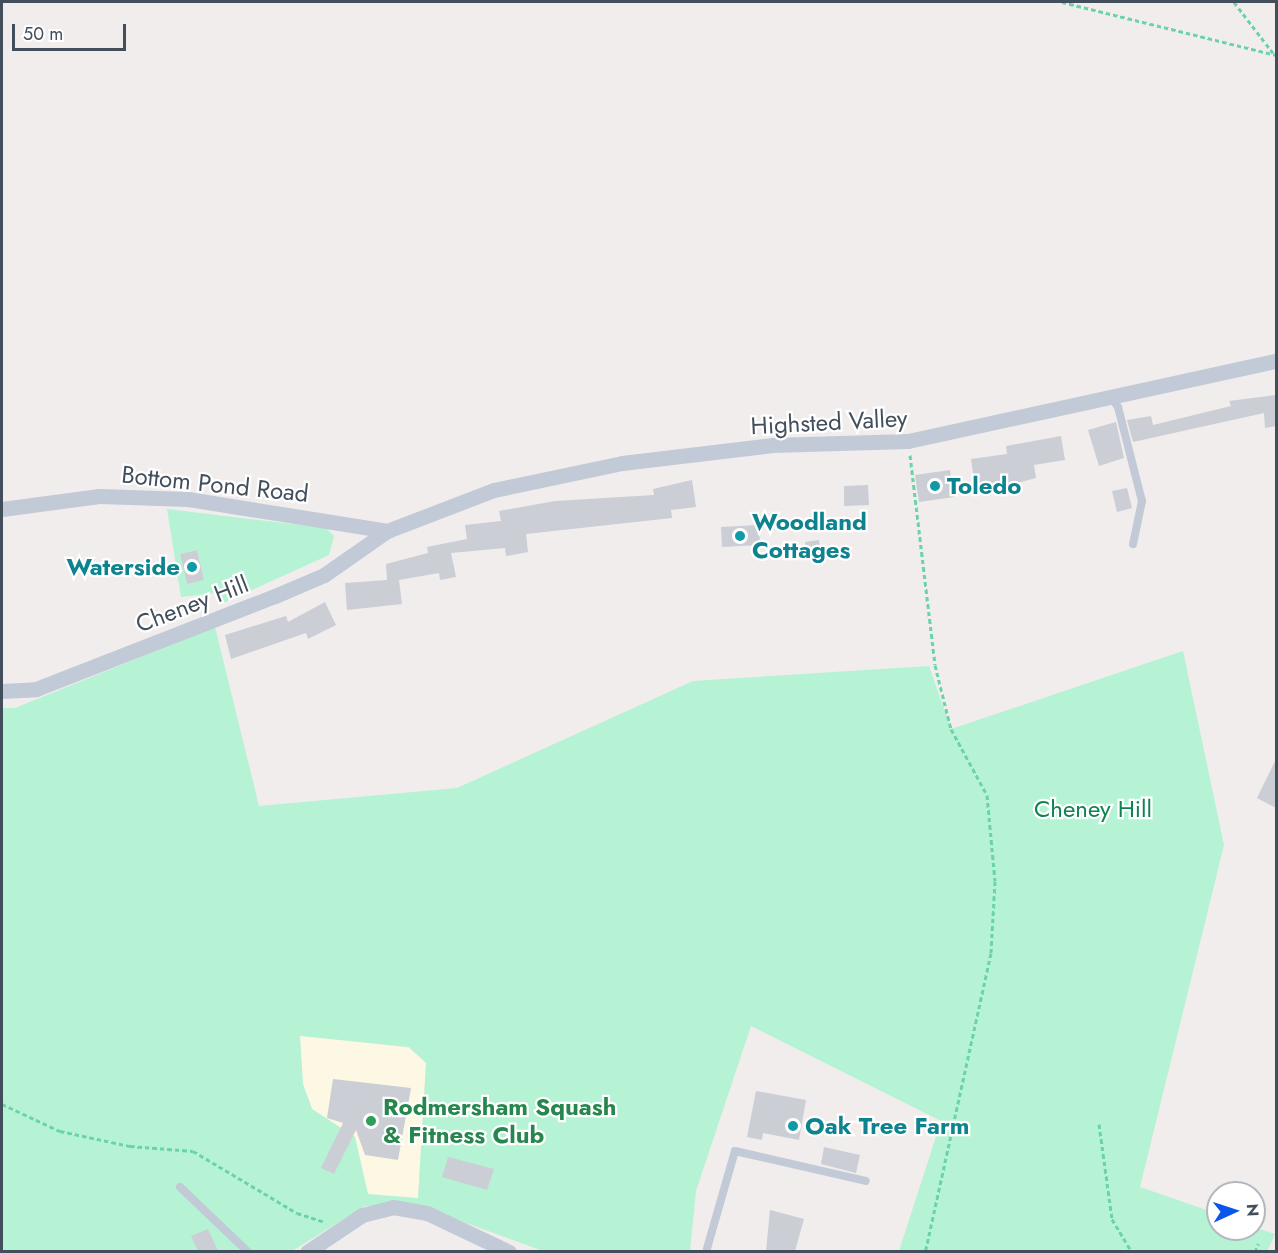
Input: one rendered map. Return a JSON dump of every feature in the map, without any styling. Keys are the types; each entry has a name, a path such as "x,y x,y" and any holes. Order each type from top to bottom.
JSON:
{"street":[{"name":"Highsted Valley","path":"387,531 494,490 622,462 772,446 908,441 1110,394 1276,361"},
{"name":"Bottom Pond Road","path":"2,509 99,496 188,499 387,531"},
{"name":"Cheney Hill","path":"2,691 36,689 275,596 324,574 387,531"},
{"path":"307,1251 362,1215 393,1207 427,1213 509,1251"}],"lane":[{"path":"1110,394 1118,407 1142,501 1133,544"},
{"path":"706,1251 735,1151 866,1181"},
{"path":"180,1187 248,1251"}],"path":[{"path":"1062,2 1275,55"},
{"path":"1234,2 1275,55"},
{"path":"908,441 935,665 951,729 987,795 995,881 991,953 925,1251"},
{"path":"2,1104 60,1131 130,1146 193,1151 297,1213 343,1228"},
{"path":"1099,1125 1112,1219 1132,1251"},
{"path":"1255,1251 1258,1244"}],"shaded area":[{"path":"300,1035 409,1048 426,1063 418,1199 368,1194 355,1137 312,1109 303,1084"}],"green space":[{"path":"167,509 326,528 334,536 329,555 219,605 216,593 181,597","holes":["197,550 204,580 187,584 180,554"]},
{"path":"215,627 259,806 457,788 693,681 929,666 951,729 1183,651 1224,845 1140,1187 1206,1210 1206,1241 1266,1241 1266,1231 1275,1234 1267,1252 899,1251 941,1121 751,1026 696,1191 690,1251 543,1251 422,1207 365,1206 292,1251 2,1251 2,708 15,708","holes":["300,1036 409,1047 426,1063 418,1198 368,1194 355,1137 312,1109 303,1084"]}],"building":[{"path":"1276,395 1276,426 1265,428 1264,413 1133,442 1127,420 1151,416 1153,425 1231,406 1229,401"},
{"path":"1116,422 1124,458 1099,466 1088,430"},
{"path":"1061,436 1065,460 1034,465 1036,478 976,494 971,459 1007,454 1006,446"},
{"name":"Toledo","path":"950,470 954,497 919,502 915,475"},
{"path":"692,480 696,507 671,510 672,518 526,534 528,552 506,556 505,548 451,553 456,577 440,580 439,573 399,580 402,604 347,610 345,583 387,580 386,564 428,553 427,547 467,539 465,525 501,521 499,511 555,501 654,495 653,489"},
{"path":"868,485 869,505 844,506 844,486"},
{"path":"1127,488 1132,508 1117,512 1112,491"},
{"name":"Woodland Cottages","path":"759,525 760,545 722,547 721,527"},
{"path":"819,540 821,553 806,555 805,542"},
{"name":"Waterside","path":"197,550 204,580 187,584 180,554"},
{"path":"325,602 336,625 308,639 306,633 231,659 225,635 286,616 288,622"},
{"path":"1276,759 1276,808 1257,798"},
{"name":"Rodmersham Squash & Fitness Club","path":"333,1079 411,1088 398,1160 365,1155 356,1130 334,1174 321,1168 343,1123 327,1118"},
{"name":"Oak Tree Farm","path":"756,1091 806,1100 799,1140 763,1133 762,1140 747,1137"},
{"path":"824,1147 860,1155 856,1173 821,1164"},
{"path":"448,1157 494,1169 487,1190 442,1177"},
{"path":"770,1210 804,1219 795,1251 766,1251"},
{"path":"208,1229 218,1251 198,1251 191,1236"}],"place":[{"name":"Toledo","path":"935,486"},
{"name":"Woodland Cottages","path":"740,536"},
{"name":"Waterside","path":"192,567"},
{"name":"Rodmersham Squash & Fitness Club","path":"371,1121"},
{"name":"Oak Tree Farm","path":"793,1126"}]}
